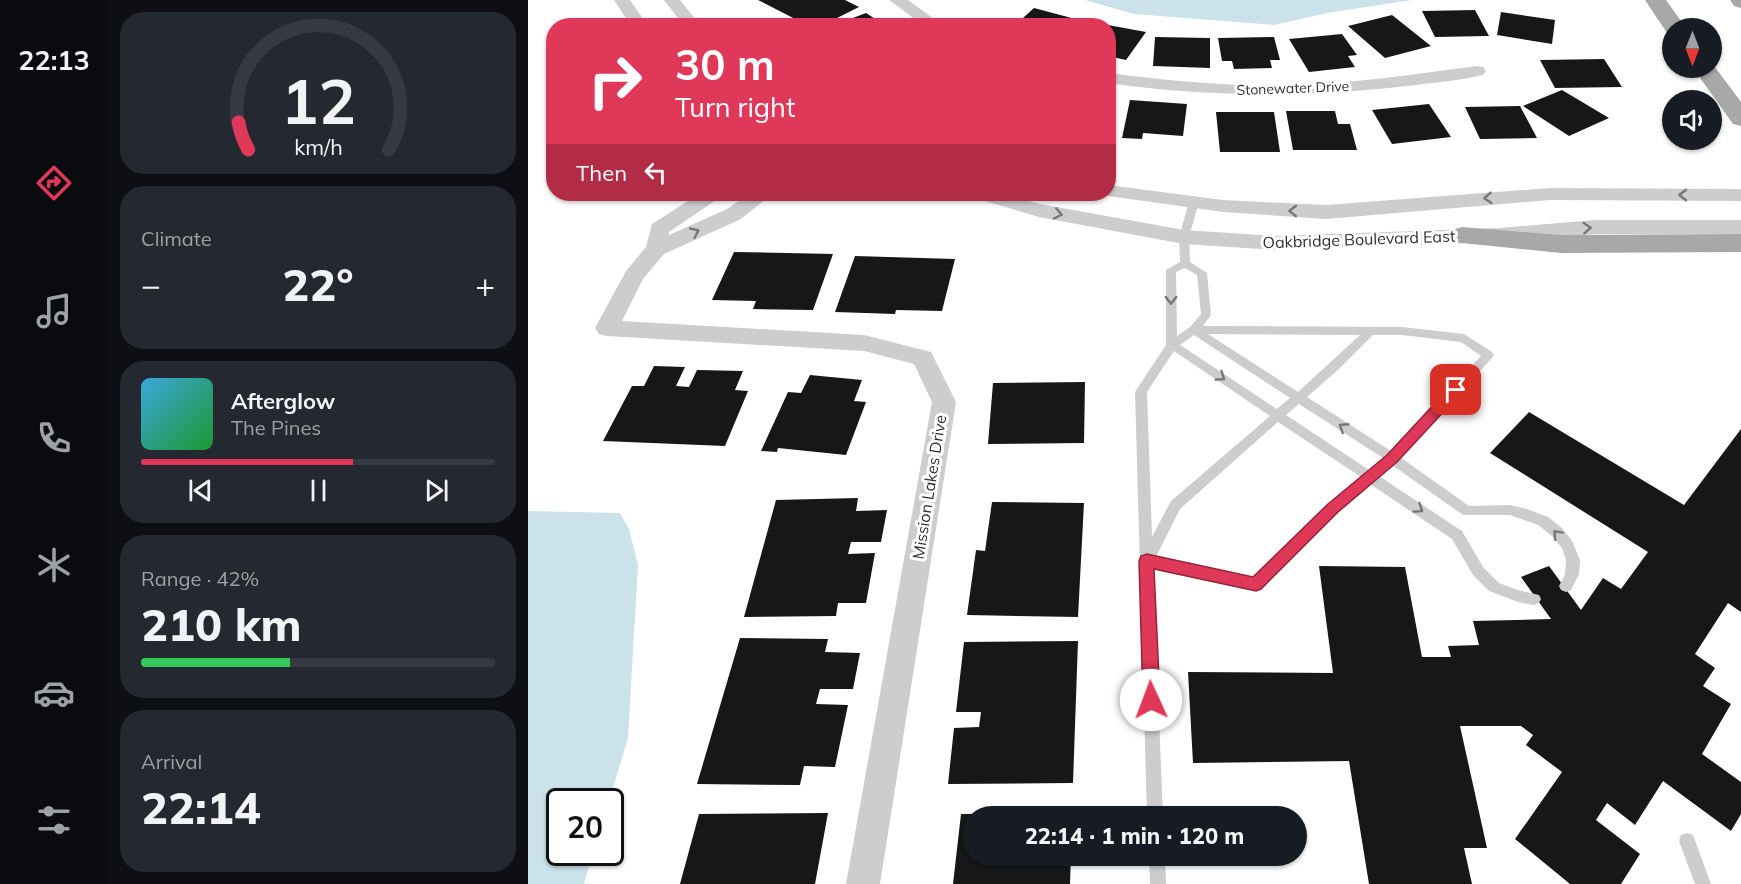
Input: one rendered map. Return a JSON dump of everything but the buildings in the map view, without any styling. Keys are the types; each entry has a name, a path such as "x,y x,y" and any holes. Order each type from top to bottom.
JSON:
{"main road":[{"path":"1655,0 1668,18"},
{"path":"1711,78 1741,119"},
{"path":"1462,236 1561,244 1741,243"}],"street":[{"path":"622,0 634,18"},
{"path":"672,0 687,18"},
{"path":"897,0 924,18"},
{"name":"Stonewater Drive","path":"1116,79 1204,89 1294,90 1388,83 1477,71"},
{"name":"Oakbridge Boulevard East","path":"1116,192 1274,210 1326,212 1550,194 1741,195"},
{"name":"Mission Lakes Drive","path":"656,249 658,229 701,201"},
{"name":"Mission Lakes Drive","path":"752,201 734,214 656,249 634,276 607,328 864,343 923,358 944,402 863,884"},
{"name":"Oakbridge Boulevard East","path":"1007,201 1039,210 1184,237 1274,243 1462,236 1594,227 1741,227"}],"lane":[{"path":"1185,264 1184,237 1194,202"},
{"path":"1155,806 1141,392 1172,345 1194,330 1206,315 1202,273 1185,264"},
{"path":"1172,345 1171,270 1185,264"},
{"path":"1147,561 1256,584 1333,508 1392,459 1488,355 1464,338 1402,331 1194,330"},
{"path":"1194,330 1392,459 1467,511 1510,510 1544,521 1567,545 1573,560 1572,574 1566,586"},
{"path":"1147,561 1175,505 1335,366 1370,331"},
{"path":"1172,345 1457,535 1473,567 1484,580 1499,591 1517,597 1534,599"},
{"path":"1687,841 1703,884"},
{"path":"1157,866 1158,884"}],"water":[{"path":"1085,0 1412,0 1327,13 1274,25 1134,14"},
{"path":"528,511 620,513 629,529 638,565 628,738 613,788 546,788 546,866 589,866 584,884 528,884"}],"route":[{"path":"1151,700 1147,561 1256,584 1333,508 1392,459 1456,390"}]}
